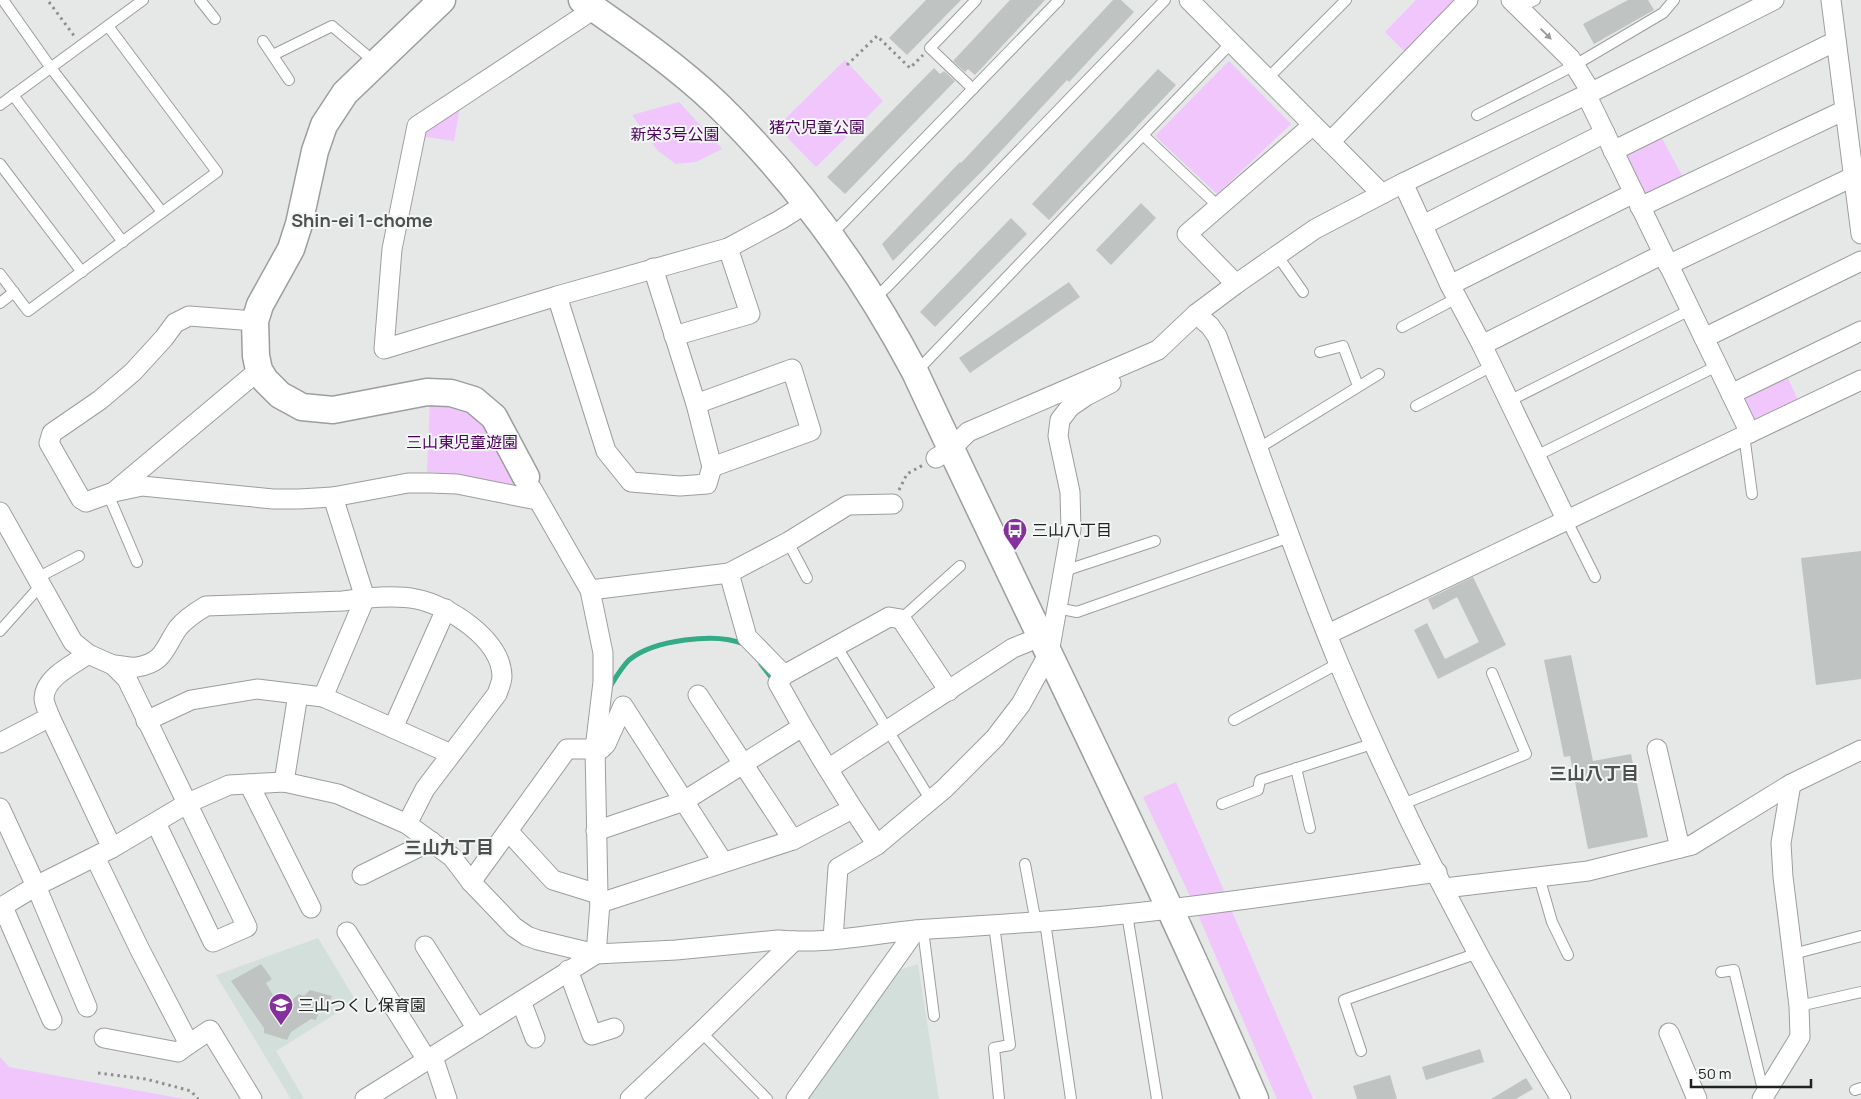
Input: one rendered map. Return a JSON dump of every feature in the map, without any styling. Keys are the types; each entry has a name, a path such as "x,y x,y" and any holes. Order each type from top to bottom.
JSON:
{"street":[{"path":"442,0 345,93 324,125 315,151 299,224 291,249 260,305 254,321 256,356 259,370 265,380 280,395 291,402 309,408 333,410 427,392 451,393 474,400 494,417 590,590 603,652 603,682 595,749 599,898 596,954"},
{"path":"1330,142 1468,0"},
{"path":"943,453 968,432 1158,350 1196,314 1315,229 1402,183 1774,0"},
{"path":"1831,0 1845,110 1857,175 1861,234"},
{"path":"1197,3 1231,43 1382,194"},
{"path":"1522,3 1575,65 1613,151 1731,394 1747,434"},
{"path":"806,203 780,220 728,248 557,296 384,349 392,250 417,126 588,4 676,69 716,104 757,146 806,203 831,235 894,332 915,372 943,453 1170,909 1255,1099"},
{"path":"1613,151 1836,41"},
{"path":"1454,292 1637,200 1845,110"},
{"path":"1236,284 1187,234 1313,125"},
{"path":"1423,225 1605,133"},
{"path":"1482,345 1857,175"},
{"path":"1402,183 1566,519"},
{"path":"674,336 750,314 728,248"},
{"path":"1704,338 1861,261"},
{"path":"557,296 606,451 631,482 680,486 707,484 712,467 696,404 653,268"},
{"path":"1196,314 1210,326 1217,336 1290,537 1339,663 1403,804 1478,954 1561,1099"},
{"path":"254,321 189,316 175,323 133,372 100,400 52,433 49,443 81,499 86,502 111,493 142,486 273,499 333,496 408,483 430,482 532,488"},
{"path":"1731,394 1861,330"},
{"path":"833,939 838,868 877,844 949,784 995,738 1021,704 1038,647 1057,608 1071,529 1070,492 1058,436 1060,420 1070,407 1086,396 1126,376 1142,358"},
{"path":"696,404 792,369 811,430 712,467"},
{"path":"111,493 259,370"},
{"path":"1328,634 1861,380"},
{"path":"324,697 365,598 333,496"},
{"path":"590,590 729,572 788,542 848,505 893,504"},
{"path":"0,512 73,642 88,654 114,664 136,668 153,662 162,656 179,627 194,612 206,606 343,601 365,598 416,599 446,609 474,627 492,648 500,666 502,677 497,694 425,788 407,824"},
{"path":"729,572 747,637 784,675"},
{"path":"393,728 446,609"},
{"path":"877,844 852,808 802,727 778,683 784,675 888,617 901,619 950,691"},
{"path":"828,769 1014,648 1038,647"},
{"path":"88,654 53,679 47,687 44,699 50,717 112,848"},
{"path":"114,664 127,679 247,927 213,942 156,823"},
{"path":"146,721 191,700 257,689 324,697 451,754"},
{"path":"284,782 298,694"},
{"path":"698,695 793,840"},
{"path":"471,882 568,749 601,749 606,744 624,706 723,862"},
{"path":"0,744 50,717"},
{"path":"596,831 684,801 802,727"},
{"path":"1657,749 1680,848"},
{"path":"52,1020 1,908 36,886 112,848 188,803 229,784 284,782 338,794 407,824 452,857 471,882 514,927 527,936 596,954 676,950 778,940 833,939 919,930 1040,922 1441,880 1538,878 1588,872 1692,845 1791,784 1861,750"},
{"path":"249,784 311,908"},
{"path":"1763,1097 1800,1038 1799,1006 1783,877 1781,843 1791,784"},
{"path":"0,808 36,886 87,1007"},
{"path":"508,831 553,880 599,898 793,840 852,808"},
{"path":"362,875 432,841"},
{"path":"95,857 140,950 189,1044"},
{"path":"796,1099 919,930"},
{"path":"347,932 430,1058 447,1099"},
{"path":"630,1099 794,941"},
{"path":"425,946 477,1028"},
{"path":"373,1097 430,1058 596,954"},
{"path":"568,970 592,1035 614,1028"},
{"path":"520,1001 534,1038"},
{"path":"104,1038 178,1052 210,1030 252,1099"},
{"path":"1669,1033 1697,1099"}],"lane":[{"path":"3,0 51,68 162,212"},
{"path":"0,105 143,0"},
{"path":"200,0 215,20"},
{"path":"973,89 930,48 976,0"},
{"path":"831,235 1059,0"},
{"path":"873,298 886,288 1165,0"},
{"path":"1267,79 1346,0"},
{"path":"1477,115 1575,65 1663,13 1674,0"},
{"path":"0,274 28,311 217,172 108,26"},
{"path":"273,56 332,26 376,63"},
{"path":"264,41 289,80"},
{"path":"915,372 1231,43"},
{"path":"13,95 123,242"},
{"path":"1143,135 1219,207"},
{"path":"0,164 82,272"},
{"path":"1277,255 1304,292"},
{"path":"0,303 14,292"},
{"path":"1402,328 1454,292"},
{"path":"1509,401 1690,310"},
{"path":"1320,352 1343,346 1358,386"},
{"path":"1416,406 1492,366"},
{"path":"1536,456 1717,366"},
{"path":"1259,448 1379,374"},
{"path":"1747,434 1752,494"},
{"path":"111,493 137,562"},
{"path":"1566,519 1595,577"},
{"path":"1057,608 1077,612 1290,537"},
{"path":"1064,571 1155,541"},
{"path":"788,542 807,578"},
{"path":"0,631 39,581 79,556"},
{"path":"901,619 960,566"},
{"path":"836,647 930,800"},
{"path":"1234,720 1339,663"},
{"path":"1403,804 1526,754 1492,673"},
{"path":"1222,804 1258,790 1260,780 1375,743"},
{"path":"1296,768 1310,828"},
{"path":"1025,864 1040,922 1071,1099"},
{"path":"1538,878 1552,922 1568,955"},
{"path":"1127,914 1157,1099"},
{"path":"994,925 1010,1045 994,1048 999,1099"},
{"path":"919,930 934,1016"},
{"path":"1793,954 1861,936"},
{"path":"1361,1051 1344,1000 1478,954"},
{"path":"1721,972 1734,970 1763,1097"},
{"path":"1799,1006 1861,992"},
{"path":"701,1032 767,1099"}],"path":[{"path":"49,2 81,45"},
{"path":"848,65 877,36 910,68 930,48"},
{"path":"893,504 907,474 943,453"},
{"path":"98,1073 146,1079 191,1091 198,1099"}],"shaded area":[{"name":"三山つくし保育園","path":"318,938 356,1001 276,1051 304,1099 291,1099 216,975"},
{"path":"918,964 939,1099 808,1099 900,970"}],"green space":[{"path":"1416,0 1455,0 1405,52 1385,32"},
{"name":"猪穴児童公園","path":"845,60 883,101 816,167 777,127"},
{"path":"1229,61 1291,124 1217,194 1155,136"},
{"name":"新栄3号公園","path":"679,102 722,149 696,162 676,164 658,151 632,115"},
{"path":"460,107 454,141 420,136 421,131"},
{"path":"1658,131 1686,183 1647,201 1621,149"},
{"path":"1785,371 1800,405 1756,426 1739,394"},
{"name":"三山東児童遊園","path":"430,400 471,407 518,475 514,487 459,474 427,472"},
{"path":"1176,782 1225,893 1192,900 1143,797"},
{"path":"1230,907 1313,1099 1277,1099 1196,910"},
{"path":"0,1057 9,1067 184,1099 0,1099"}],"building":[{"path":"926,0 961,0 907,55 889,38"},
{"path":"1010,0 1045,0 975,75 968,69 965,72 953,61"},
{"path":"1113,0 1121,0 1134,12 1069,82 1067,80 986,167 893,261 882,244 961,163"},
{"path":"1628,0 1648,0 1654,10 1594,44 1583,24"},
{"path":"934,68 940,74 944,71 955,81 845,194 827,177"},
{"path":"1158,69 1176,85 1049,220 1032,204"},
{"path":"1141,203 1156,218 1111,265 1096,250"},
{"path":"1011,218 1027,234 935,327 920,312"},
{"path":"1069,282 1080,297 970,373 959,358"},
{"path":"1861,551 1861,679 1816,685 1801,558"},
{"path":"1473,577 1506,645 1438,679 1414,630 1427,623 1445,659 1479,642 1457,597 1433,610 1428,599"},
{"path":"1571,655 1593,761 1631,754 1648,837 1588,849 1570,756 1564,757 1544,660"},
{"path":"261,964 272,979 266,983 281,1009 299,994 304,996 310,990 332,996 325,1013 319,1011 316,1020 311,1019 291,1032 287,1040 264,1033 264,1028 231,981"},
{"path":"1480,1049 1484,1062 1426,1080 1422,1067"},
{"path":"1390,1075 1397,1099 1357,1099 1353,1086"},
{"path":"1526,1078 1533,1089 1516,1099 1491,1099"}],"waterway":[{"path":"610,688 619,672 629,660 653,647 685,640 702,639 732,640 744,644"},
{"path":"761,664 771,677"}],"place":[{"name":"三山八丁目","path":"1015,551"},
{"name":"三山つくし保育園","path":"281,1026"}],"district":[{"name":"Shin-ei 1-chome","path":"362,221"},
{"name":"三山八丁目","path":"1594,774"},
{"name":"三山九丁目","path":"449,848"}]}
